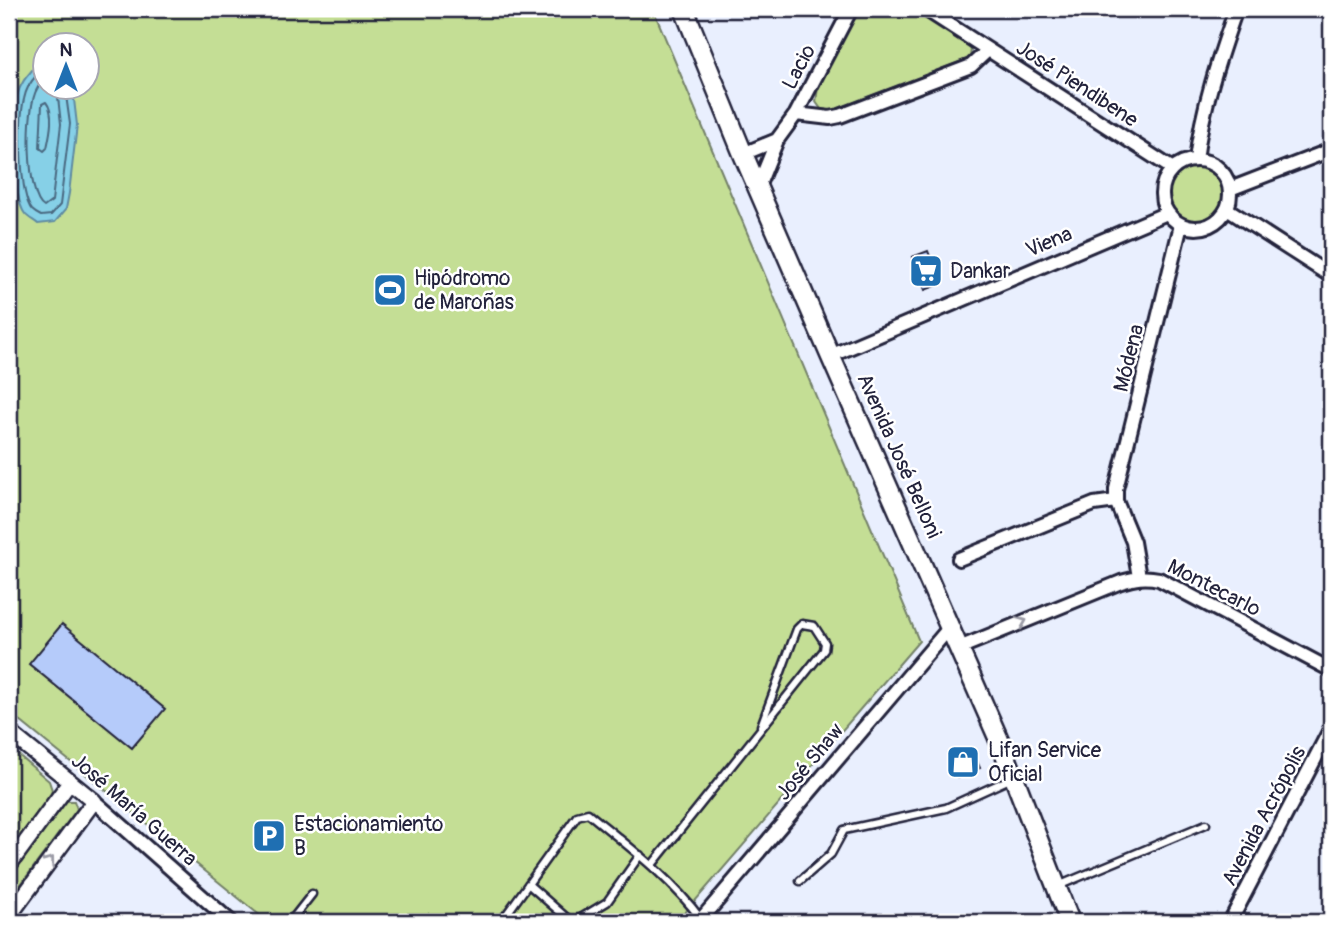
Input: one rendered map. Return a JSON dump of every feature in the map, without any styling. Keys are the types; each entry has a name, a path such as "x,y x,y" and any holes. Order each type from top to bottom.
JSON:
{"main road":[{"name":"Avenida José Belloni","path":"684,9 743,154 1014,777 1070,922"}],"street":[{"name":"Lacio","path":"758,187 777,141 796,114 851,9"},
{"name":"José Piendibene","path":"925,9 1173,169"},
{"path":"1196,160 1199,133 1210,90 1236,9"},
{"path":"796,114 840,117 971,66 988,50"},
{"path":"743,154 777,141"},
{"path":"1230,189 1331,150"},
{"path":"1196,160 1212,163 1219,168 1230,189 1227,209 1223,216 1208,226 1190,228 1181,225 1167,213 1162,190 1173,169 1183,162 1196,160"},
{"path":"1227,209 1331,276"},
{"name":"Viena","path":"830,356 1167,213"},
{"name":"Módena","path":"1116,501 1116,489 1181,225"},
{"path":"959,559 1094,504 1116,501 1133,542 1139,577"},
{"name":"Montecarlo","path":"959,648 1139,577 1159,579 1331,670"},
{"name":"José Shaw","path":"700,921 950,627"},
{"name":"Avenida Acrópolis","path":"1230,922 1331,728"},
{"name":"José María Guerra","path":"9,732 94,801 231,922"},
{"path":"9,865 70,782"},
{"path":"9,916 94,801"}],"lane":[{"path":"652,865 824,650 825,642 814,626 802,624 797,629 761,726"},
{"path":"800,881 831,855 844,830 946,808 1014,777"},
{"path":"501,922 577,816 583,813 588,813 652,865 680,892 700,921"},
{"path":"1057,887 1206,824"},
{"path":"528,884 573,922 607,902 640,855"},
{"path":"290,922 312,894"}],"green space":[{"name":"Hipódromo de Maroñas","path":"9,9 653,9 919,641 677,922 268,922 9,712"},
{"path":"859,9 914,9 969,45 970,58 832,111 821,109 816,102 818,87"},
{"path":"1195,167 1210,172 1218,180 1223,195 1218,210 1210,218 1195,223 1180,218 1172,210 1167,195 1172,180 1180,172"},
{"path":"9,747 49,781 52,790 50,797 9,853"},
{"path":"67,801 74,801 77,809 9,900 9,878"}],"water":[{"path":"32,70 32,102 74,102 77,125 69,193 66,209 55,222 38,224 25,214 18,191 14,120 17,96"}],"building":[{"name":"Dankar","path":"928,251 941,284 925,290 912,257"},
{"path":"62,624 165,709 132,748 29,664"},
{"name":"Lifan Service Oficial","path":"972,750 980,768 958,778 950,759"}],"place":[{"name":"Dankar","path":"926,271"},
{"name":"Hipódromo de Maroñas","path":"390,290"},
{"name":"Lifan Service Oficial","path":"963,762"},
{"name":"Estacionamiento B","path":"269,836"}]}
